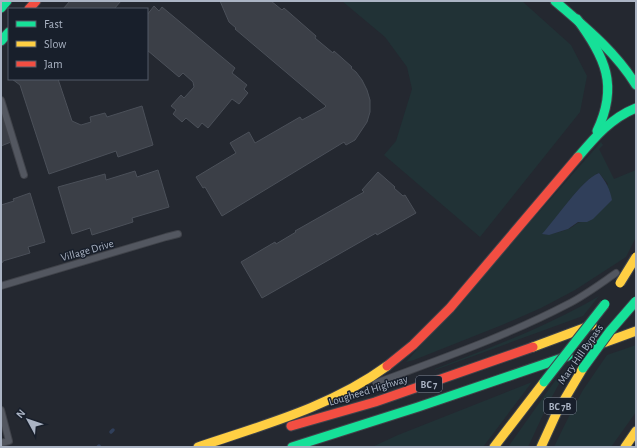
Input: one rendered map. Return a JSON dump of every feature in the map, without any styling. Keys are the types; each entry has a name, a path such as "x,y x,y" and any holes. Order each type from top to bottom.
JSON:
{"main road":[{"path":"1,8 7,1"},
{"path":"555,1 624,53"},
{"path":"577,19 615,55 636,85"},
{"path":"577,19 598,49 608,82 609,95 607,109 603,121 594,138"},
{"path":"1,41 8,33"},
{"path":"198,447 277,420 325,401 354,387 390,364 429,331 450,308 594,138 611,122 636,108"},
{"path":"494,447 609,299 636,257"},
{"name":"Mary Hill Bypass","path":"541,447 556,412 583,368 610,331 636,301"},
{"name":"Lougheed Highway","path":"218,447 382,399 500,359 636,309"},
{"name":"BC 7","path":"292,447 426,405 636,331"},
{"path":"625,447 636,431"}],"lane":[{"path":"1,100 24,175"},
{"name":"Village Drive","path":"1,286 166,236 178,234"},
{"path":"277,420 454,353 538,319 568,304 636,260"},
{"path":"1,410 9,441 1,443"}],"shaded area":[{"path":"342,1 522,1 571,45 587,76 580,112 480,237 384,155 396,141 412,89 407,67 385,37"},
{"path":"601,142 603,145 599,149 614,179 636,170 636,237 626,257 575,290 541,308 502,325 406,362","holes":["599,173 608,184 582,222 559,232 543,234 577,191 592,177"]},
{"path":"599,296 583,316 435,370 539,327"},
{"path":"636,345 636,412 611,447 554,447 583,390 607,355"},
{"path":"557,378 560,382 528,447 508,447"},
{"path":"532,382 483,447 372,447 398,435"}],"water":[{"path":"599,173 604,179 612,200 593,219 587,222 578,222 568,229 549,235 542,234 577,191 592,177"}],"building":[{"path":"70,1 121,1 115,8 64,8"},
{"path":"220,1 271,1 282,10 284,8 316,36 315,38 333,53 334,51 352,67 351,68 362,80 370,100 370,112 367,122 355,140 346,145 344,142 222,216 205,187 203,188 196,177 236,153 230,143 249,132 255,143 300,117 302,120 326,106 235,29 236,28 229,22"},
{"path":"154,6 159,11 162,7 235,68 232,73 247,85 244,89 248,93 239,104 232,99 208,128 202,123 198,128 186,118 182,122 173,114 176,110 171,106 181,95 184,98 194,87 193,82 183,73 179,77 148,51 148,14"},
{"path":"13,80 58,80 72,121 81,125 91,122 90,117 105,113 107,117 142,106 153,145 118,157 116,151 49,174 20,85"},
{"path":"1,109 11,142 1,146"},
{"path":"158,170 169,207 132,218 133,222 92,235 90,228 72,234 58,187 105,174 106,180 135,171 137,177"},
{"path":"378,172 403,196 405,195 416,213 377,235 376,233 262,298 241,262 275,242 276,244 296,232 295,231 364,192 362,190"},
{"path":"30,193 45,242 28,247 30,253 3,261 1,263 1,205 14,201 13,199"}],"traffic: fast":[{"path":"1,8 7,1"},
{"path":"555,1 609,50 636,85"},
{"path":"577,19 595,46 606,72 608,86 607,100 604,115 597,131"},
{"path":"1,41 8,33"},
{"path":"578,157 597,135 611,123 627,112 636,108"},
{"path":"583,368 610,331 636,301"},
{"path":"544,382 605,304"},
{"path":"292,447 418,407 568,356"}],"traffic: slow":[{"path":"620,283 636,257"},
{"path":"533,347 592,325"},
{"path":"595,346 636,331"},
{"path":"198,447 272,423 320,404 343,393 387,366"},
{"path":"541,447 557,412 583,368"},
{"path":"494,447 544,382"},
{"path":"625,447 636,431"}],"traffic: jam":[{"path":"30,8 36,1"},
{"path":"387,366 413,345 450,308 578,157"},
{"path":"291,426 375,402 533,347"}]}
